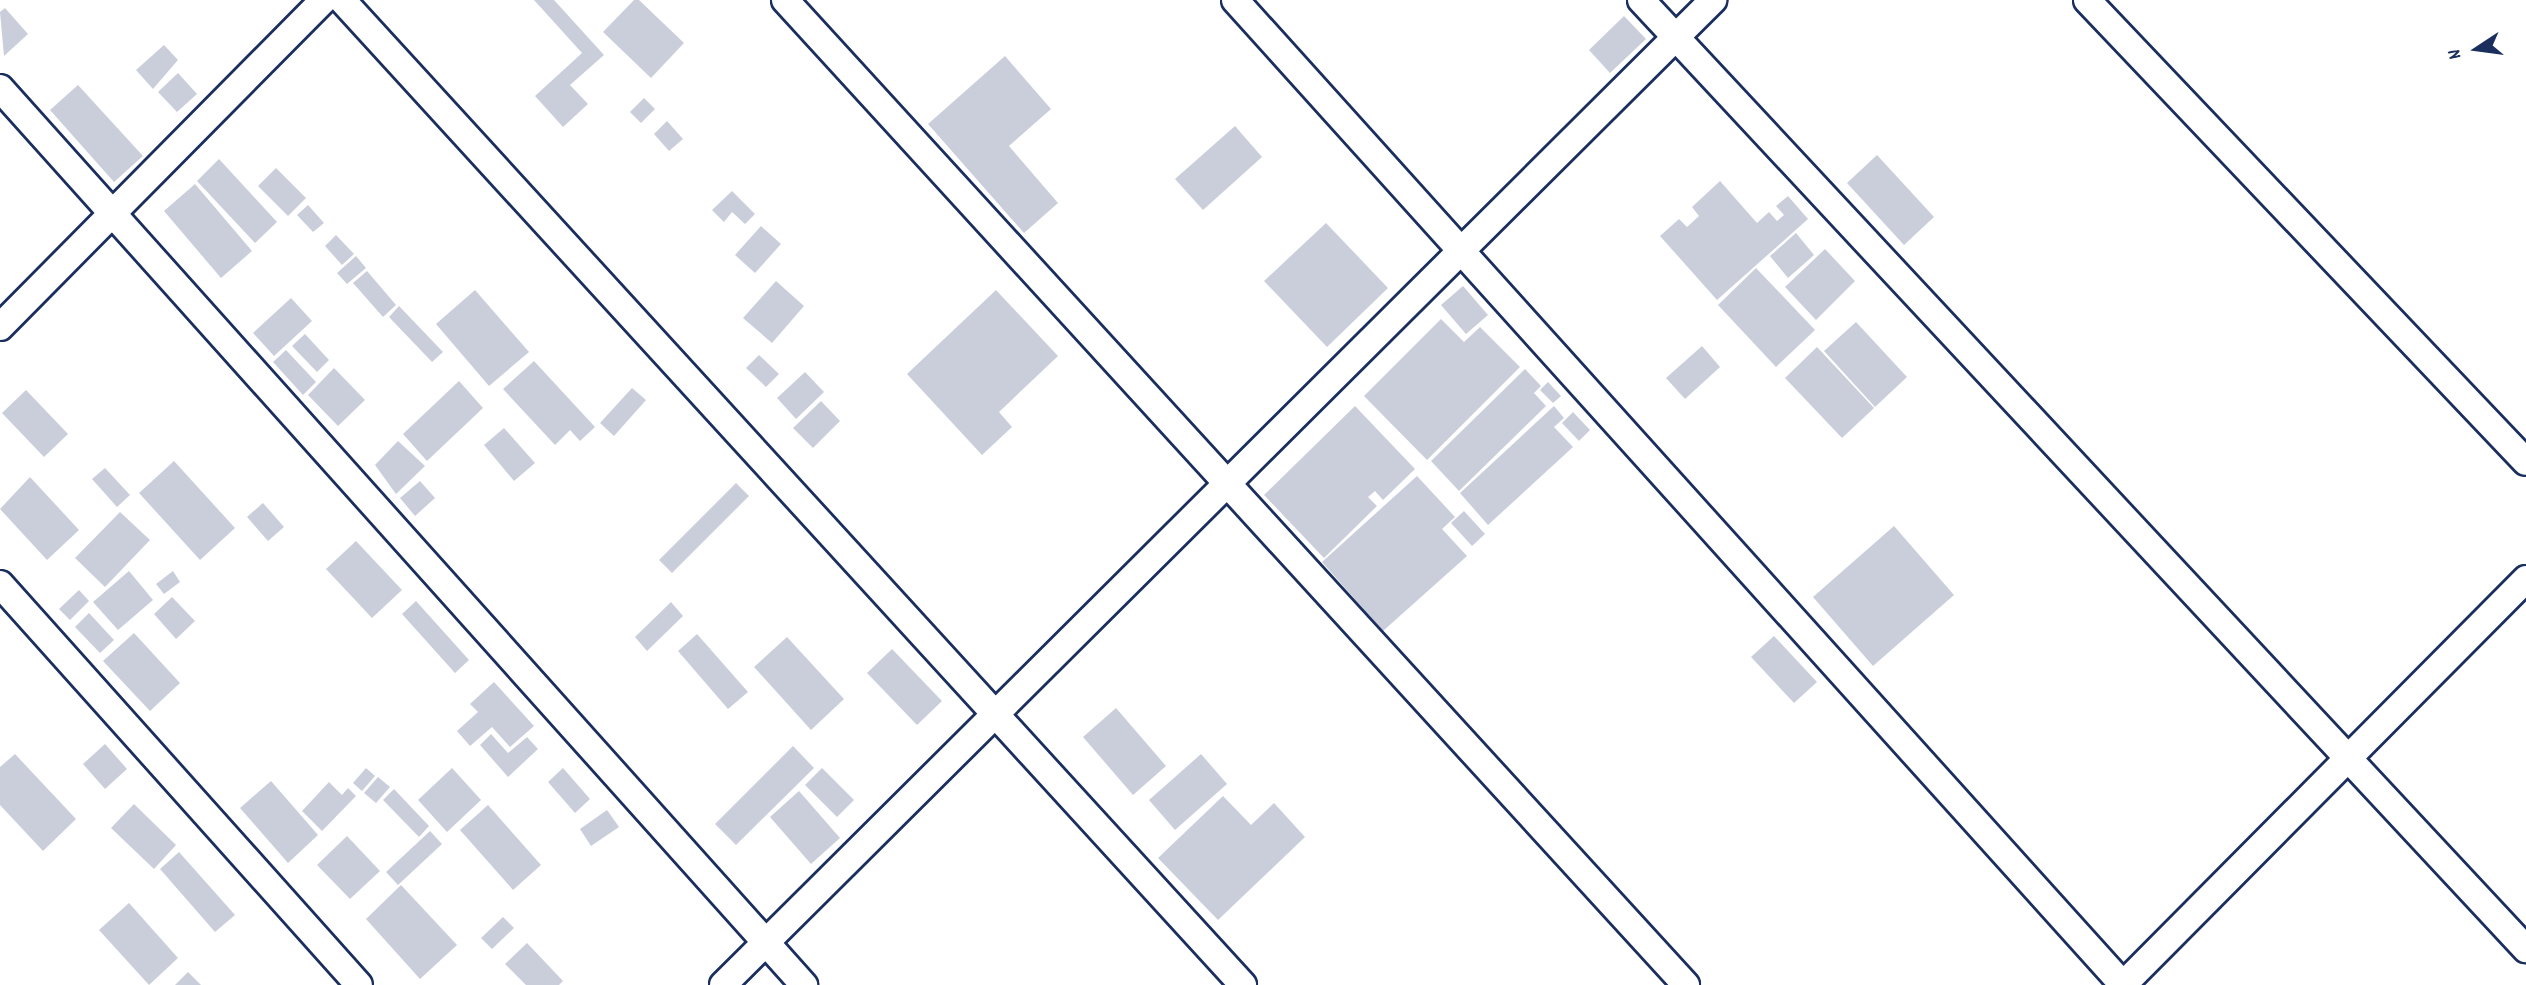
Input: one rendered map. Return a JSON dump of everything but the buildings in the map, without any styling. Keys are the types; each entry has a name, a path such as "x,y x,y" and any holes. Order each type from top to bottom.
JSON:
{"street":[{"path":"0,327 324,0"},
{"path":"342,0 1243,985"},
{"path":"785,0 1686,985"},
{"path":"1235,0 2123,985 2526,579"},
{"path":"1640,0 2526,949"},
{"path":"723,985 1224,483 1713,0"},
{"path":"2087,0 2526,462"},
{"path":"0,88 804,985"},
{"path":"0,584 359,985"}]}
